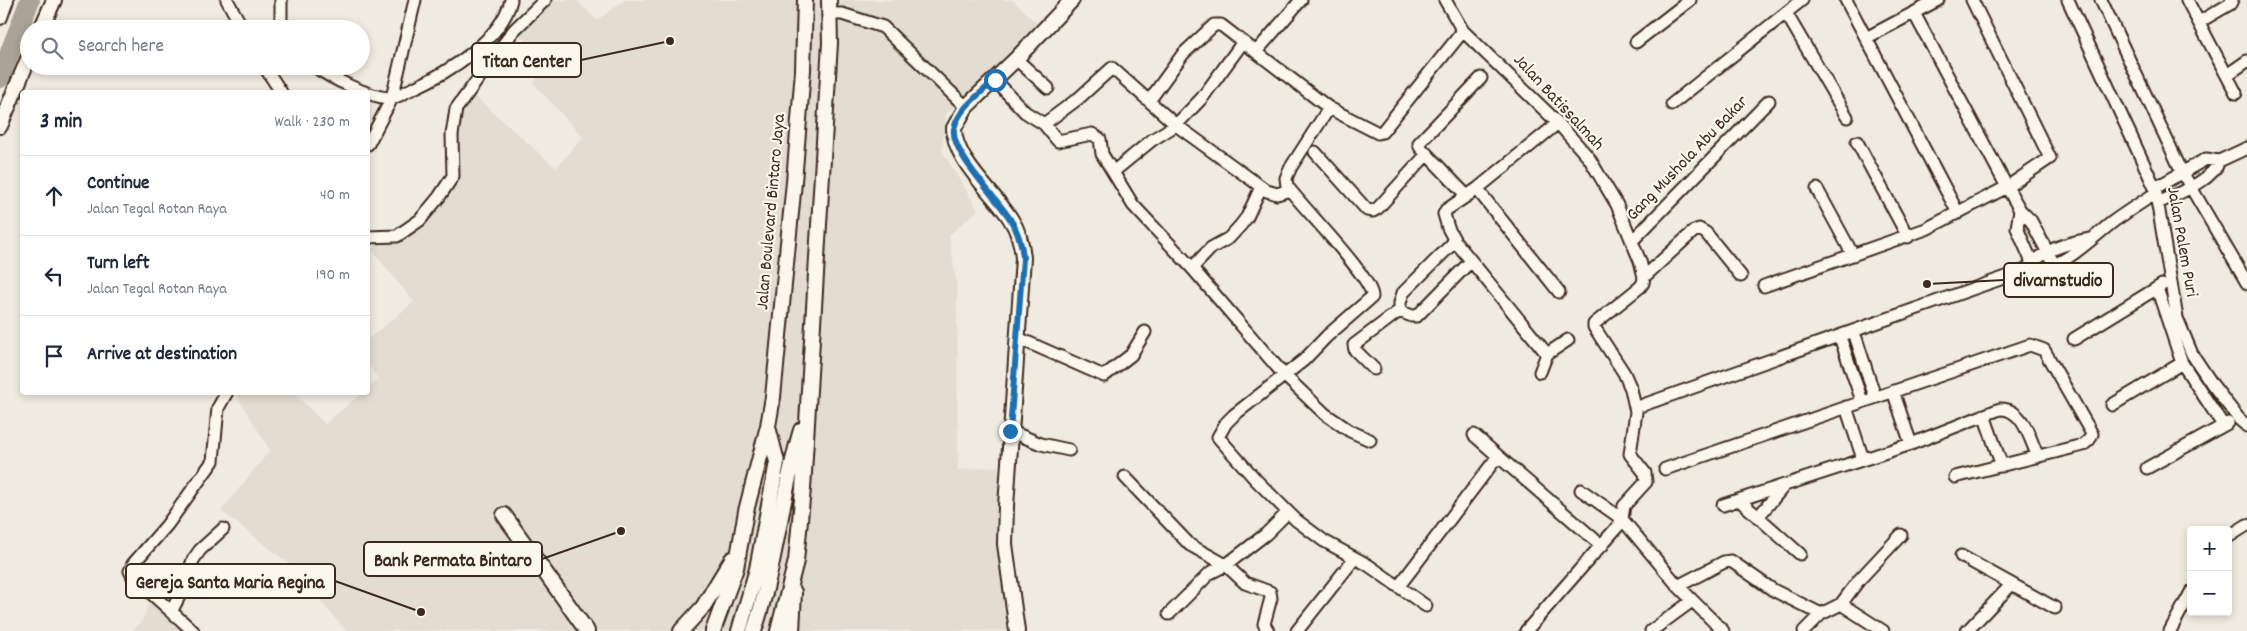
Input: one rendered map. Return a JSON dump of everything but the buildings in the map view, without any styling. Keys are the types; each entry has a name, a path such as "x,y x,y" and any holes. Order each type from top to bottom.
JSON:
{"main road":[{"path":"0,17 6,0"},
{"path":"45,20 54,0"},
{"name":"Jalan Boulevard Bintaro Jaya","path":"714,631 733,576 768,426 776,376 794,182 805,0"},
{"name":"Jalan Boulevard Bintaro Jaya","path":"778,631 796,561 807,410 830,14 829,0"},
{"path":"1017,631 1005,544 1010,431 1023,258 1022,247 1010,219 958,150 954,128 966,107 1016,59 1072,0"},
{"path":"0,126 21,75"},
{"name":"Jalan Boulevard Bintaro Jaya","path":"739,631 807,410"},
{"name":"Jalan Boulevard Bintaro Jaya","path":"754,631 771,574 777,506 777,462 768,426"},
{"path":"504,515 587,631"},
{"path":"680,631 706,602 726,571 739,545"},
{"path":"792,631 796,561"}],"street":[{"path":"227,0 238,20"},
{"path":"281,0 281,20"},
{"path":"370,140 392,98 415,0"},
{"path":"370,92 392,98 444,73 467,58 499,25 509,10 511,0"},
{"path":"370,237 397,236 420,220 439,197 453,176 452,135 456,109 514,30 545,0"},
{"path":"1256,52 1301,0"},
{"name":"Jalan Batissalmah","path":"1445,0 1463,31 1558,123 1589,158 1616,205 1640,261 1644,277"},
{"path":"1636,42 1690,0"},
{"path":"1672,104 1802,0"},
{"path":"1846,0 1958,213"},
{"path":"1866,38 1938,0"},
{"path":"1764,286 1908,237 2007,187 2050,158 1972,0"},
{"name":"Jalan Palem Puri","path":"2068,0 2156,195 2170,267 2170,279 2177,318 2192,354 2243,423"},
{"name":"Jalan Palem Puri","path":"2101,0 2182,172 2247,283"},
{"path":"2187,0 2236,93"},
{"path":"2199,22 2230,4 2232,0"},
{"path":"1914,12 2007,187 2020,210 2031,221 2054,264"},
{"path":"1786,13 1847,117"},
{"path":"830,14 842,14 883,27 966,107"},
{"path":"1149,101 1183,54 1214,25 1221,25 1329,108 1374,132 1382,132 1463,31"},
{"path":"1113,172 1152,140 1176,125 1202,98 1242,42"},
{"path":"1016,59 1048,88"},
{"path":"2227,74 2247,61"},
{"path":"1044,124 1079,98 1112,68 1176,125 1261,187 1272,194 1290,190"},
{"path":"270,75 279,90"},
{"path":"330,75 353,88 361,90"},
{"path":"1466,195 1420,147 1419,143 1481,78"},
{"path":"995,80 1025,112 1044,124 1058,141 1092,134 1100,139 1102,154 1133,206 1192,268 1284,376 1325,414 1350,432 1370,440"},
{"name":"Gang Mushola Abu Bakar","path":"1632,241 1769,101"},
{"path":"1329,108 1286,178 1290,190 1360,272 1373,294 1370,300 1327,336 1304,360 1226,423 1218,437 1288,512 1324,541 1368,565 1426,606"},
{"path":"1547,354 1455,241 1448,228 1444,214 1558,123"},
{"path":"1857,142 1908,237"},
{"path":"1642,404 1840,337 2031,268 2054,264 2080,251 2091,239 2156,195 2182,172 2206,159 2219,161 2247,148"},
{"path":"1315,152 1367,210 1373,211 1378,208 1427,154"},
{"path":"2156,195 2190,187 2215,172 2219,161"},
{"path":"1192,268 1211,248 1229,238 1240,226 1247,217 1261,187"},
{"path":"1477,189 1559,292"},
{"path":"1817,189 1853,255"},
{"path":"2020,210 2017,228 2031,268"},
{"path":"1526,631 1602,546 1622,519 1624,506 1646,482 1646,477 1630,454 1636,412 1630,389 1624,373 1594,327 1594,324 1640,287 1644,277 1699,229 1706,233 1741,276"},
{"path":"2031,268 2047,252 2076,241 2091,239"},
{"path":"1400,310 1403,293 1455,241"},
{"path":"1400,310 1412,316 1417,316 1471,261"},
{"path":"2074,339 2170,279"},
{"path":"2157,288 2182,363 2223,424"},
{"path":"1374,368 1355,350 1354,345 1400,310"},
{"path":"1018,338 1104,376 1131,355 1145,332"},
{"path":"1854,332 1875,396"},
{"path":"1840,337 1862,401"},
{"path":"1540,372 1547,354 1568,340"},
{"path":"1665,469 1875,396 2030,345 2044,350 2092,434 2090,440 2083,445 1955,477"},
{"path":"2112,405 2182,363"},
{"path":"1893,391 1911,444"},
{"path":"193,631 133,577 130,571 133,564 167,525 213,461 218,408 224,395"},
{"path":"1846,407 1863,459"},
{"path":"1723,505 1911,444 2000,409 2014,411 2020,418 2038,457"},
{"path":"1984,415 2002,466"},
{"path":"2147,468 2223,424 2243,423"},
{"path":"1010,431 1041,444 1069,450"},
{"path":"1474,435 1602,546"},
{"path":"1399,586 1498,456"},
{"path":"1124,477 1200,552 1226,565 1245,583 1270,592 1271,598 1264,624 1268,631"},
{"path":"1758,518 1784,485"},
{"path":"1581,490 1622,519 1678,586 1722,631"},
{"path":"1739,500 1800,554"},
{"path":"1169,614 1210,573 1226,565 1266,534 1288,512"},
{"path":"2232,534 2247,525"},
{"path":"171,612 183,589 192,560 223,529"},
{"path":"1804,631 1821,614 1841,604 1859,580 1901,535"},
{"path":"1961,556 2055,608"},
{"path":"1297,631 1354,559"},
{"path":"1678,586 1724,562 1731,561 1773,590 1821,614"},
{"path":"1967,631 2011,585"},
{"path":"2170,631 2187,599"},
{"path":"1651,631 1692,601"},
{"path":"1841,604 1883,631"}],"shaded area":[{"path":"553,0 576,0 597,20 625,0 1013,0 1039,26 946,114 942,151 978,210 949,235 957,287 958,470 998,466 1008,631 346,631 286,561 221,511 270,450 236,395 296,395 325,424 360,395 370,395 370,386 378,379 370,367 370,337 414,302 371,249 418,217 453,176 453,128 468,90 556,168 583,137 533,83 549,64 516,32"},
{"path":"150,601 184,631 132,631 142,621"}],"waterway":[{"path":"22,20 30,0"},
{"path":"0,78 20,26"}],"place":[{"name":"Titan Center","path":"670,41"},
{"name":"divarnstudio","path":"1927,284"},
{"name":"Bank Permata Bintaro","path":"621,531"},
{"name":"Gereja Santa Maria Regina","path":"421,612"}],"route":[{"path":"995,80 961,113 954,128 954,134 958,150 1010,219 1022,247 1018,338 1010,431"}]}
